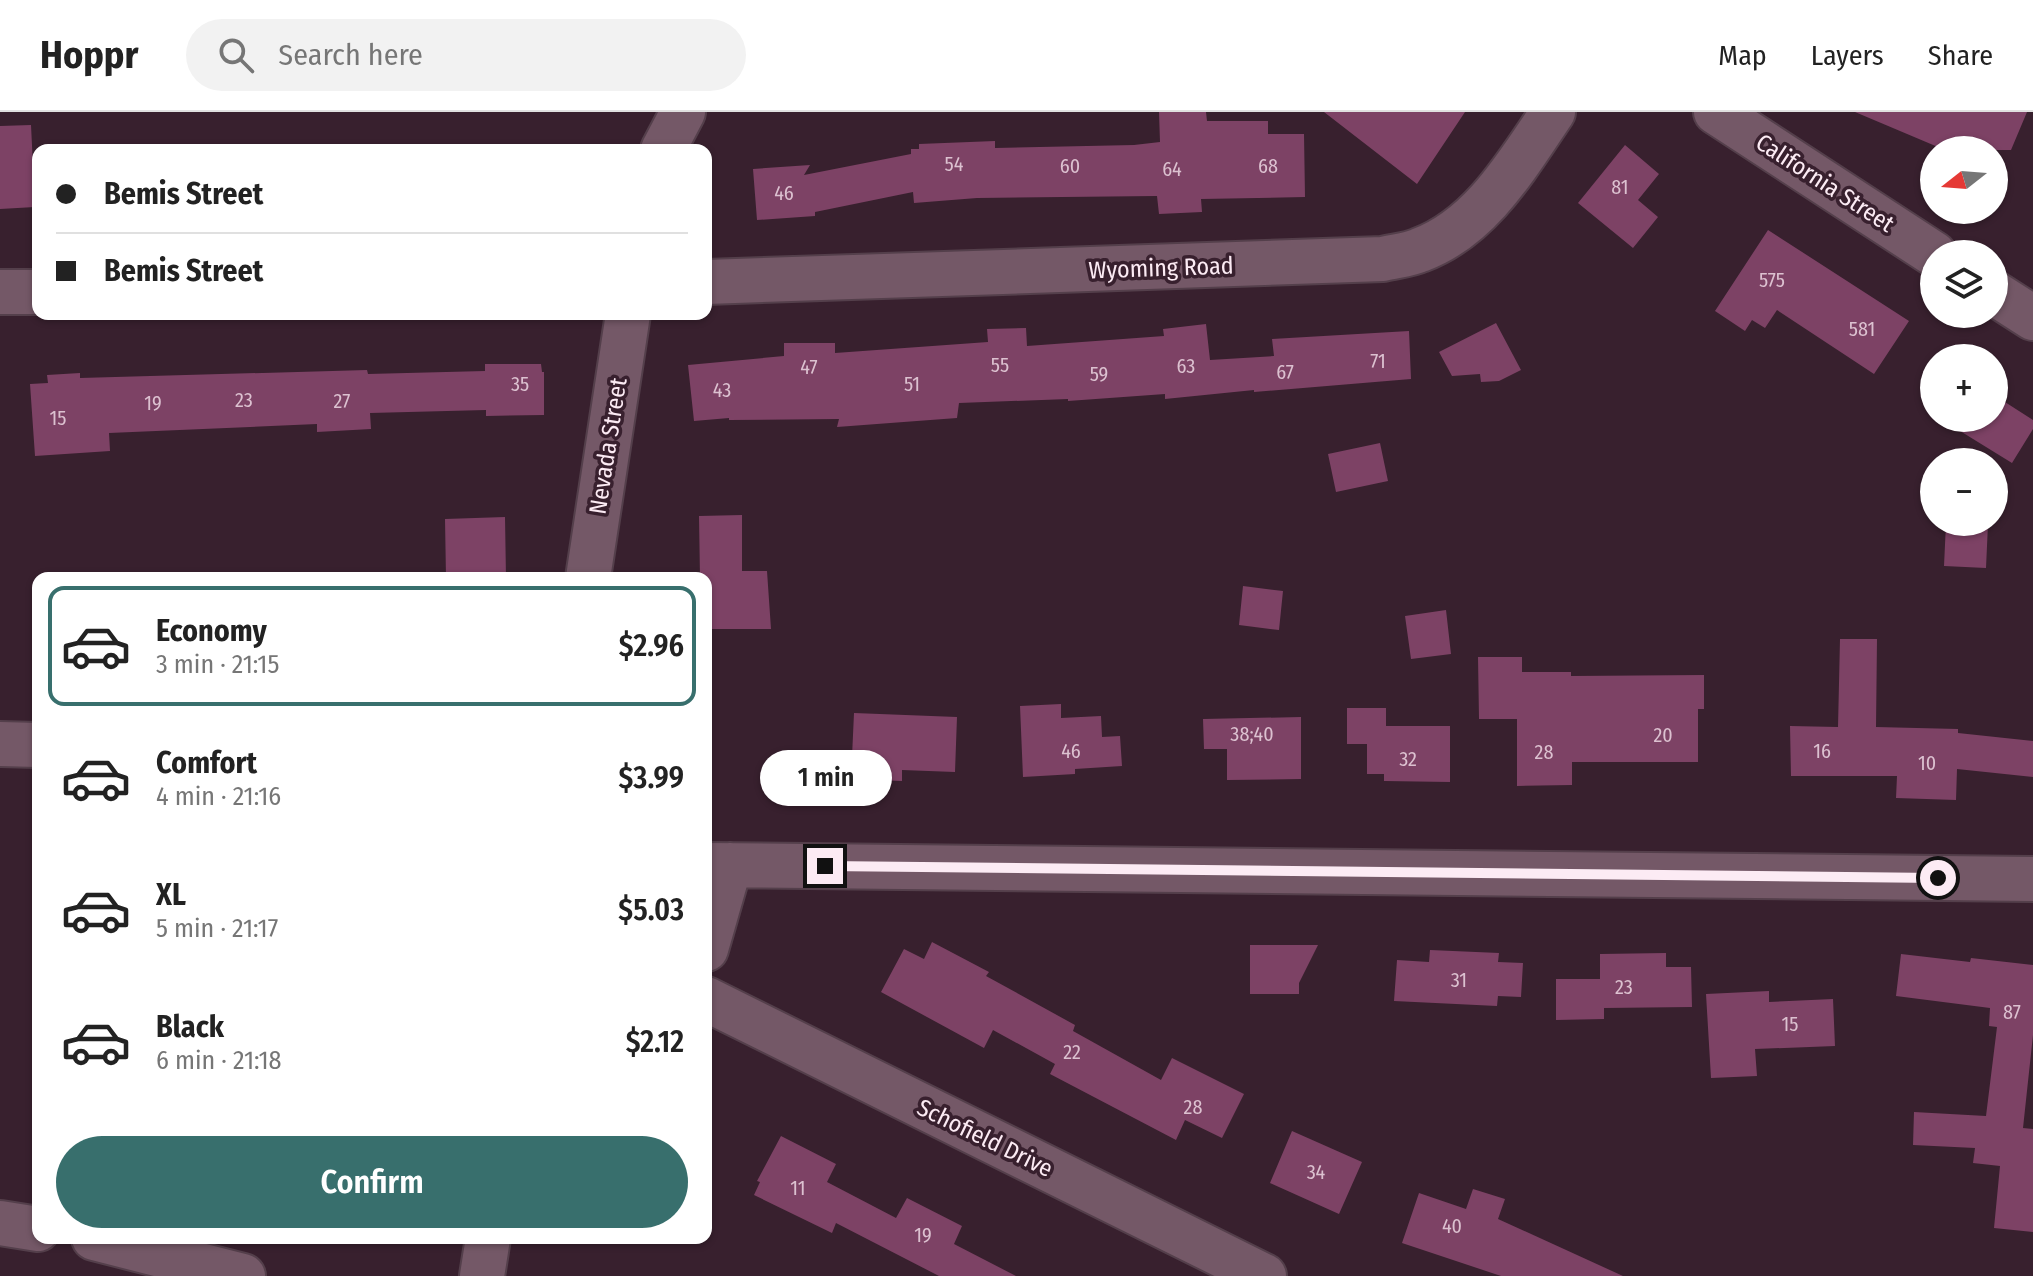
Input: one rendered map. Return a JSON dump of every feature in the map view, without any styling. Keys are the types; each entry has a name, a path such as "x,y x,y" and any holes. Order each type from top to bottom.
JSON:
{"street":[{"path":"666,144 683,112"},
{"name":"Wyoming Road","path":"712,282 1383,259 1421,250 1478,212 1507,179 1553,112"},
{"name":"California Street","path":"1716,112 1920,245"},
{"path":"0,292 32,292"},
{"path":"2008,302 2033,318"},
{"name":"Nevada Street","path":"589,572 627,320"},
{"path":"0,744 32,745"},
{"path":"712,907 718,865 2033,879"},
{"name":"Schofield Drive","path":"712,1002 1264,1276"},
{"path":"0,1223 32,1228"},
{"path":"118,1244 243,1276"},
{"path":"482,1276 487,1244"}],"building":[{"path":"1159,112 1206,112 1207,121 1268,121 1268,134 1304,134 1305,197 1201,199 1202,212 1159,214 1157,196 977,198 914,203 913,192 815,212 815,216 757,220 753,169 810,165 804,175 911,154 911,149 919,149 919,144 995,141 995,148 1160,142"},
{"path":"1324,112 1465,112 1417,184"},
{"path":"1855,112 2027,112 2011,150 2008,150 2008,136 1920,136 1920,139"},
{"path":"31,125 32,207 0,209 0,126"},
{"path":"1625,145 1659,174 1638,200 1658,217 1633,248 1578,203"},
{"path":"1768,230 1909,321 1874,374 1777,310 1765,328 1752,320 1745,331 1715,311"},
{"path":"1496,323 1521,370 1499,381 1481,382 1480,374 1452,376 1439,352"},
{"path":"1206,324 1210,360 1274,356 1272,339 1409,331 1411,379 1165,399 1165,394 1068,401 959,403 957,418 837,427 839,419 729,418 694,421 688,365 784,356 784,343 835,343 835,353 988,342 987,329 1026,328 1027,346 1164,336 1163,329"},
{"path":"485,364 541,364 544,372 544,415 486,416 486,410 370,413 371,429 317,432 317,424 109,433 110,451 35,456 30,384 48,383 47,375 80,373 80,378 367,370 368,374 485,371"},
{"path":"2008,404 2033,420 2033,429 2012,463 2008,461 2008,448 1988,448 1962,432 2008,432"},
{"path":"1380,443 1388,481 1336,492 1328,454"},
{"path":"742,515 742,571 767,571 771,629 712,629 712,572 700,572 699,516"},
{"path":"505,517 506,572 446,572 445,519"},
{"path":"1945,536 1987,536 1986,568 1944,566"},
{"path":"1243,586 1283,591 1279,630 1239,625"},
{"path":"1446,610 1451,654 1411,659 1405,616"},
{"path":"1840,639 1877,639 1876,727 1958,729 1958,733 2033,741 2033,777 1957,769 1956,800 1896,798 1897,776 1791,776 1790,726 1838,727"},
{"path":"1478,657 1522,657 1522,672 1571,672 1571,676 1704,675 1704,709 1698,709 1698,762 1572,762 1572,785 1517,786 1517,719 1479,719"},
{"path":"1061,704 1061,718 1101,716 1102,737 1120,736 1122,766 1075,769 1075,774 1023,777 1020,706"},
{"path":"1347,708 1386,708 1386,726 1450,726 1450,782 1384,781 1384,774 1367,774 1367,744 1347,744"},
{"path":"854,713 957,717 955,772 902,770 902,781 851,779"},
{"path":"1301,717 1301,779 1227,780 1227,749 1204,749 1203,719"},
{"path":"932,942 989,972 986,976 1075,1025 1073,1031 1161,1080 1172,1058 1244,1094 1222,1138 1185,1120 1176,1140 1050,1074 1055,1064 993,1030 984,1048 881,992 904,949 924,959"},
{"path":"1250,945 1318,945 1299,983 1299,994 1250,994"},
{"path":"1430,950 1499,953 1498,962 1523,963 1521,997 1498,996 1497,1006 1394,1001 1397,960 1429,962"},
{"path":"1666,953 1666,967 1691,967 1692,1007 1604,1008 1604,1019 1556,1020 1556,979 1600,979 1600,954"},
{"path":"1901,954 2033,965 2033,1035 2023,1128 2033,1129 2033,1232 1994,1228 2000,1166 1973,1163 1975,1148 1913,1145 1914,1112 1986,1116 1997,1027 1989,1026 1990,1008 1896,996"},
{"path":"1769,991 1769,1002 1833,999 1835,1046 1755,1049 1757,1076 1711,1078 1706,994"},
{"path":"1292,1131 1362,1162 1339,1214 1270,1183"},
{"path":"781,1136 836,1164 827,1182 896,1218 907,1198 962,1226 954,1244 1016,1276 939,1276 836,1223 832,1233 754,1195 760,1182 757,1181"},
{"path":"1473,1189 1505,1199 1498,1219 1623,1276 1501,1276 1402,1243 1419,1193 1466,1209"}],"route":[{"path":"825,866 1938,878"}]}
